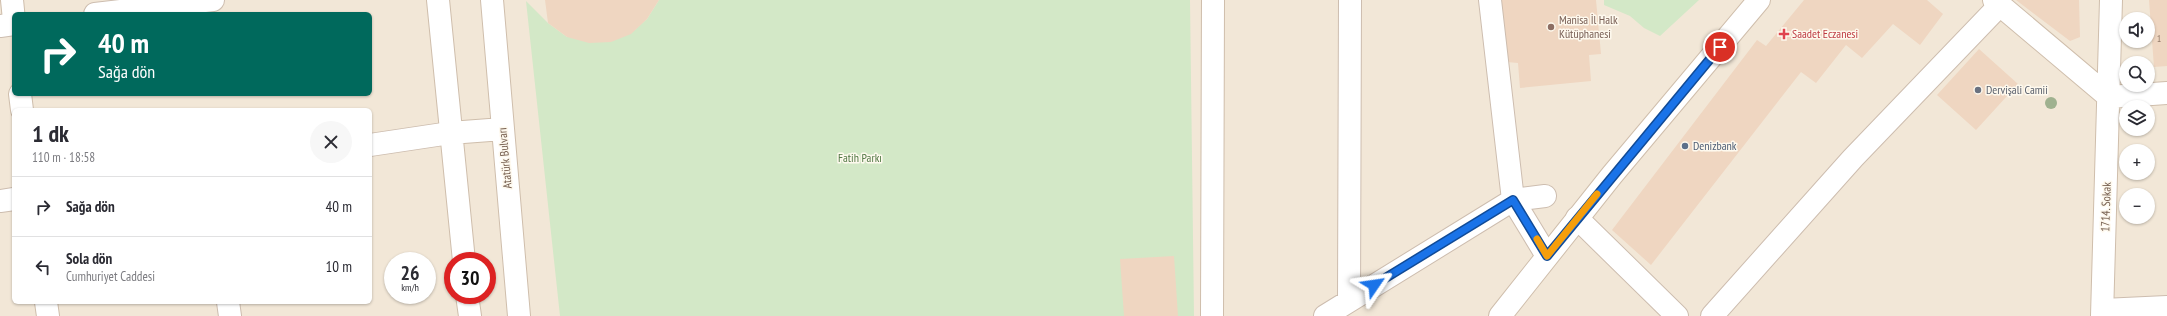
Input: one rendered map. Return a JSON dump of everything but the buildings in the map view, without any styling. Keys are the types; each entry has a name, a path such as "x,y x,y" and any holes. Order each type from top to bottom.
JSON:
{"street":[{"path":"12,0 13,12"},
{"path":"112,12 213,0"},
{"path":"438,0 463,252"},
{"name":"Atatürk Bulvarı","path":"492,0 519,316"},
{"path":"1212,316 1213,0"},
{"path":"1349,301 1350,0"},
{"path":"1490,0 1513,200 1547,256"},
{"path":"1500,316 1577,218 1759,0"},
{"name":"1714. Sokak","path":"2103,313 2111,0"},
{"path":"1712,316 1853,158 1997,2 2109,97 2167,93"},
{"path":"0,26 12,24"},
{"path":"20,96 22,108"},
{"path":"372,145 450,133 503,129"},
{"path":"1325,316 1513,200 1546,196"},
{"path":"0,201 12,199"},
{"path":"1577,218 1677,316"},
{"path":"46,304 48,316"},
{"path":"228,304 230,316"},
{"path":"468,304 470,316"},
{"path":"2103,313 2167,307"}],"shaded area":[{"path":"0,0 2167,0 2167,316 0,316"}],"green space":[{"name":"Fatih Parkı","path":"659,0 1190,0 1194,316 560,316 526,1 548,23 567,37 631,33 647,19"},
{"path":"1604,0 1699,0 1660,36 1644,28 1630,16 1604,5"}],"slow traffic":[{"path":"1537,239 1547,256 1597,194"}],"place":[{"name":"Manisa İl Halk Kütüphanesi","path":"1551,27"},
{"name":"Saadet Eczanesi","path":"1784,34"},
{"name":"Dervişali Camii","path":"1978,90"},
{"name":"Denizbank","path":"1685,146"}],"route":[{"path":"1374,285 1513,200 1547,256 1612,175 1720,47"}]}
